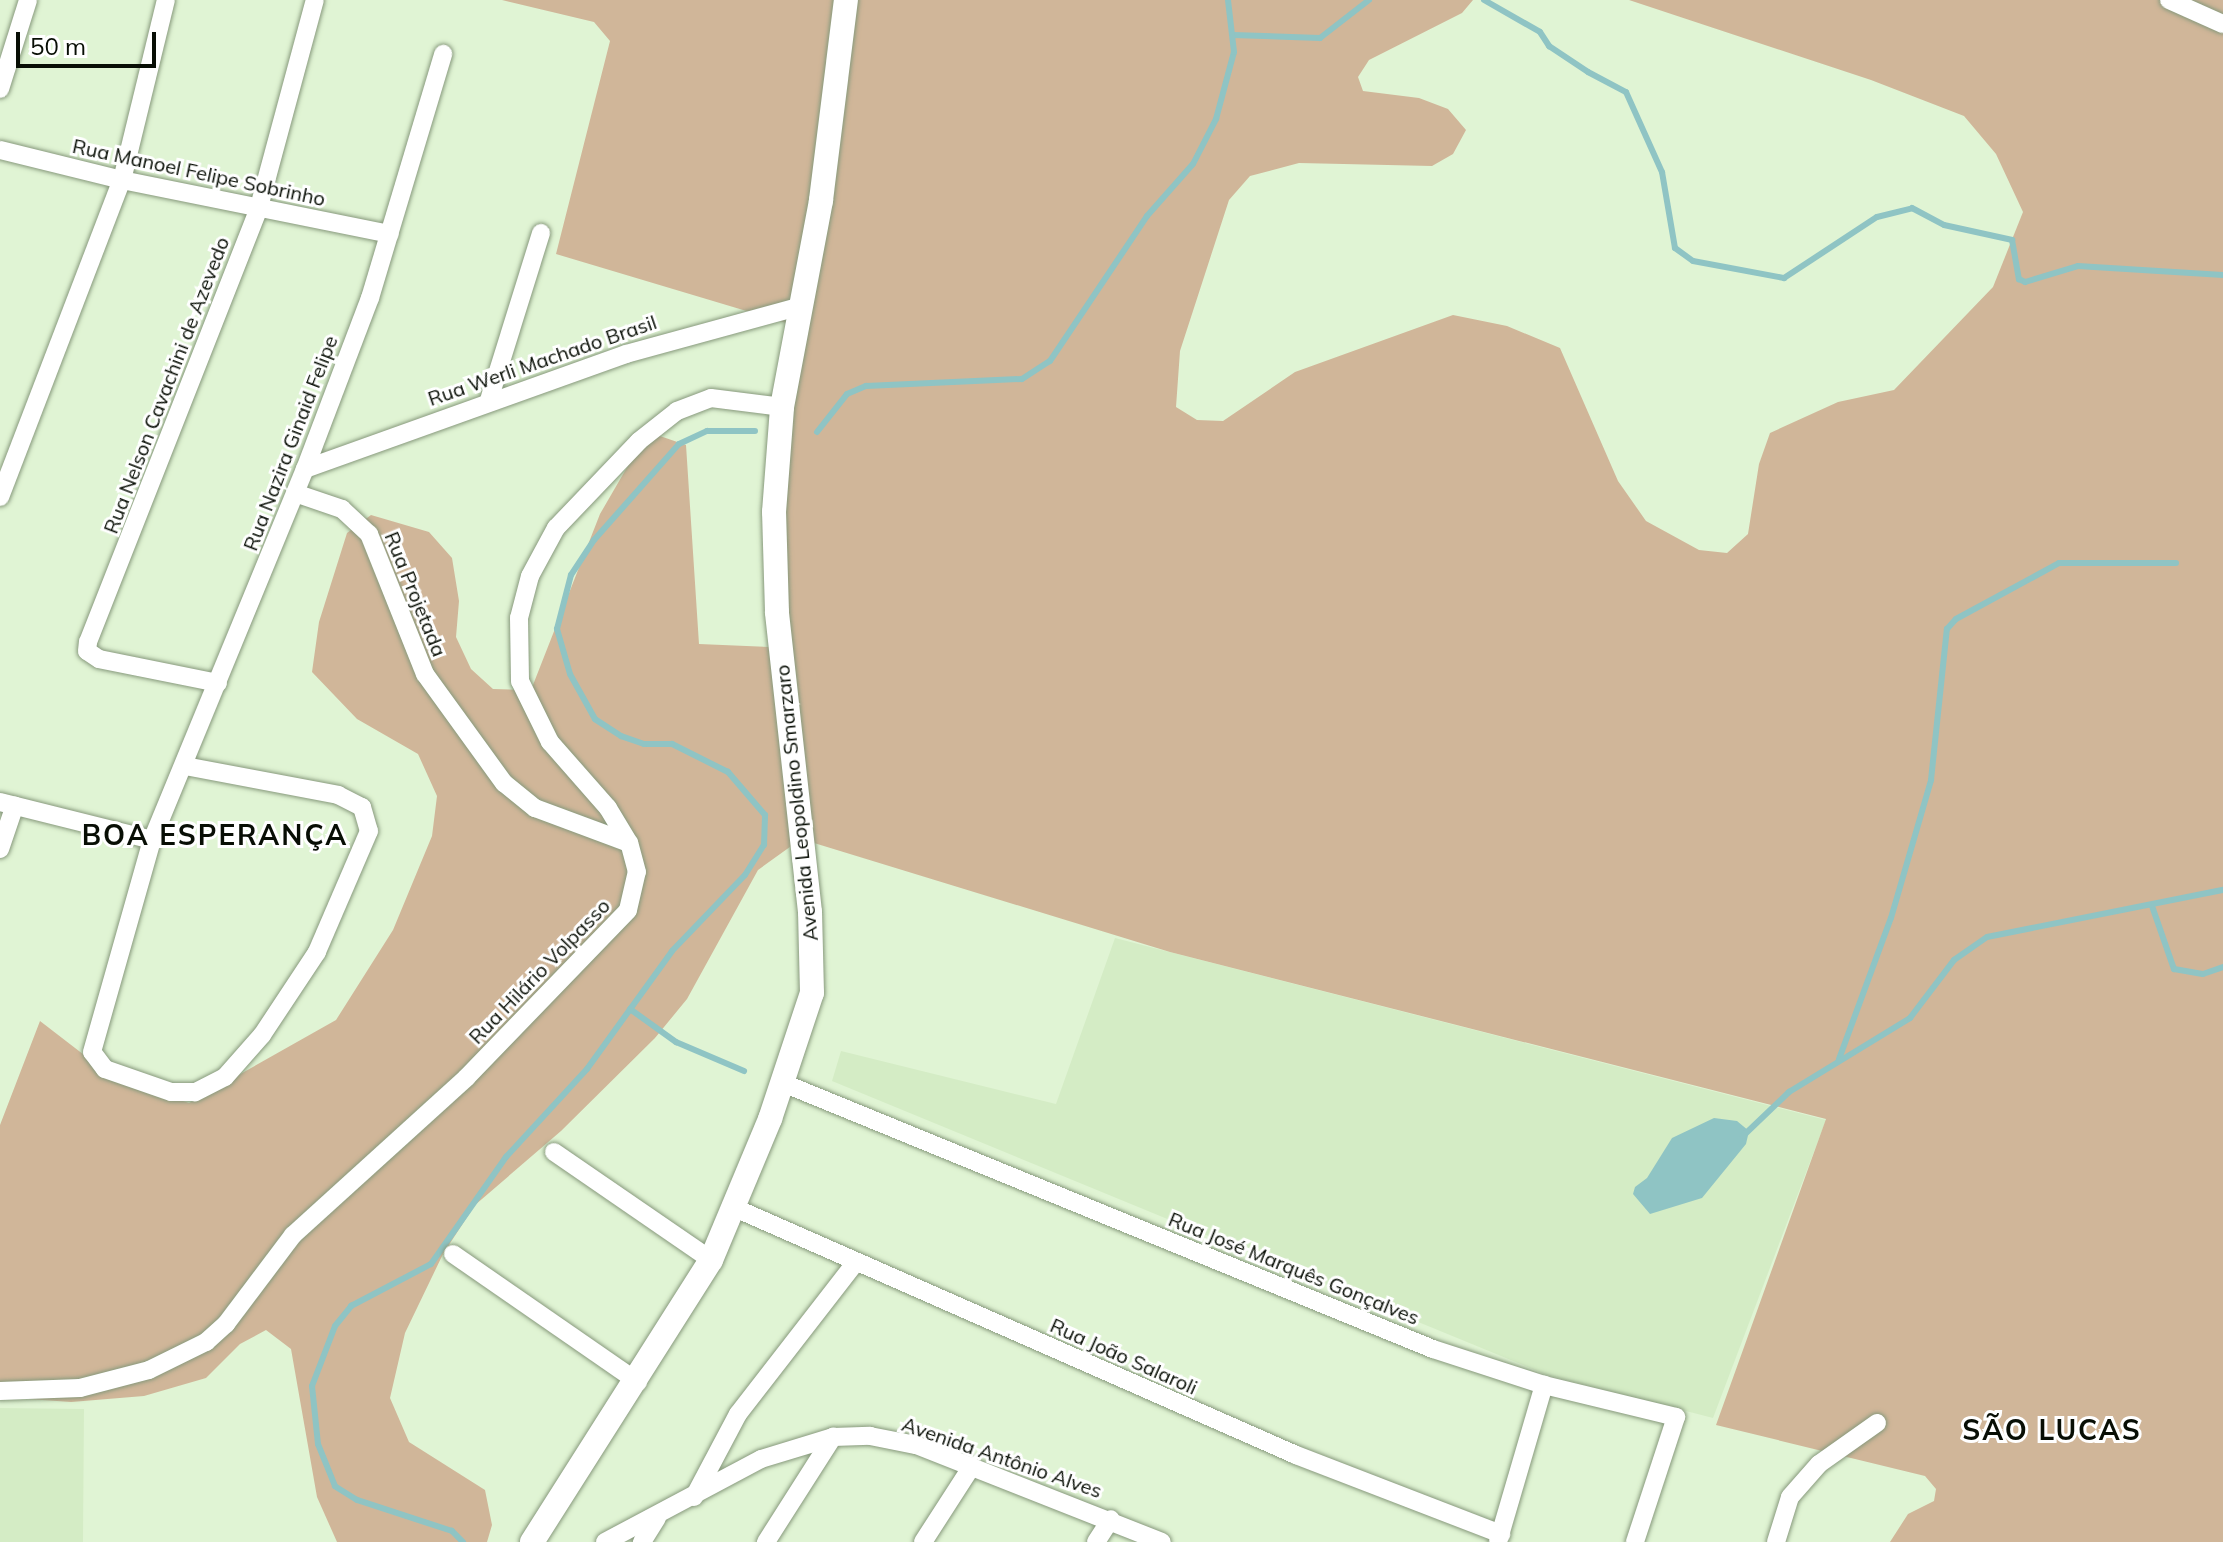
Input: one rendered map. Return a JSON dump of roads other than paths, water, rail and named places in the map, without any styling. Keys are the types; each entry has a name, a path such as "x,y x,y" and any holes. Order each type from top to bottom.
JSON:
{"street":[{"path":"0,89 28,0"},
{"path":"0,497 122,180 166,0"},
{"name":"Rua Nelson Cavachini de Azevedo","path":"218,683 99,659 91,655 88,642 259,207 315,0"},
{"name":"Avenida Leopoldino Smarzaro","path":"532,1542 638,1382 711,1260 735,1208 783,1083 812,993 813,962 773,560 782,407 798,307 821,200 846,0"},
{"path":"2169,0 2223,24"},
{"name":"Rua Nazira Ginaid Felipe","path":"185,766 338,795 362,807 369,831 338,911 278,1011 225,1077 195,1092 171,1092 105,1069 93,1059 152,840 305,469 390,234 443,54"},
{"name":"Rua Manoel Felipe Sobrinho","path":"0,150 122,180 390,234"},
{"path":"489,400 541,233"},
{"name":"Rua Werli Machado Brasil","path":"305,469 489,400 687,335 798,307"},
{"name":"Rua Hilário Volpasso","path":"0,1391 80,1388 149,1370 185,1355 216,1333 301,1227 466,1078 616,925 634,891 637,872 629,843 608,808 550,742 520,681 517,641 530,576 556,528 639,441 677,411 711,398 782,407"},
{"name":"Rua Projetada","path":"295,493 342,509 369,534 425,674 504,783 535,808 629,843"},
{"path":"0,849 8,804 152,840"},
{"name":"Rua José Marquês Gonçalves","path":"783,1083 1433,1349 1544,1385 1676,1417 1635,1542"},
{"path":"554,1152 711,1260"},
{"name":"Rua João Salaroli","path":"735,1208 1296,1455 1499,1538"},
{"path":"453,1254 638,1382"},
{"path":"693,1499 738,1414 856,1262"},
{"path":"1499,1538 1544,1385"},
{"path":"1776,1542 1790,1497 1819,1464 1877,1423"},
{"name":"Avenida Antônio Alves","path":"605,1542 693,1499 761,1459 833,1437 870,1436 916,1445 1111,1519 1162,1542"},
{"path":"766,1542 833,1437"},
{"path":"923,1542 972,1466"},
{"path":"642,1542 657,1518"},
{"path":"1096,1542 1111,1519"}],"water":[{"path":"1714,1118 1737,1121 1749,1131 1746,1144 1702,1198 1650,1214 1633,1194 1635,1187 1647,1178 1672,1138"}],"waterway":[{"path":"817,432 847,394 866,386 1022,379 1050,361 1147,216 1193,164 1216,119 1234,52 1228,0"},
{"path":"1233,35 1320,38 1369,0"},
{"path":"1484,0 1540,32 1549,46 1588,72 1626,92 1662,172 1675,248 1693,261 1784,278 1877,217 1912,208 1944,225 2012,240 2019,279 2025,282 2078,266 2223,275"},
{"path":"463,1542 452,1531 357,1500 335,1486 318,1444 312,1386 335,1326 351,1306 431,1264 506,1157 587,1069 672,951 745,875 764,845 765,815 728,772 672,744 644,744 621,736 595,719 570,674 557,629 571,575 594,540 679,444 707,431 755,431"},
{"path":"1839,1059 1891,918 1931,780 1947,629 1956,619 2059,563 2176,563"},
{"path":"1743,1136 1789,1092 1910,1018 1954,960 1987,937 2223,890"},
{"path":"2152,906 2174,969 2203,974 2223,967"},
{"path":"630,1009 676,1042 744,1071"}],"district":[{"name":"BOA ESPERANÇA","path":"215,835"},
{"name":"SÃO LUCAS","path":"2052,1430"}]}
